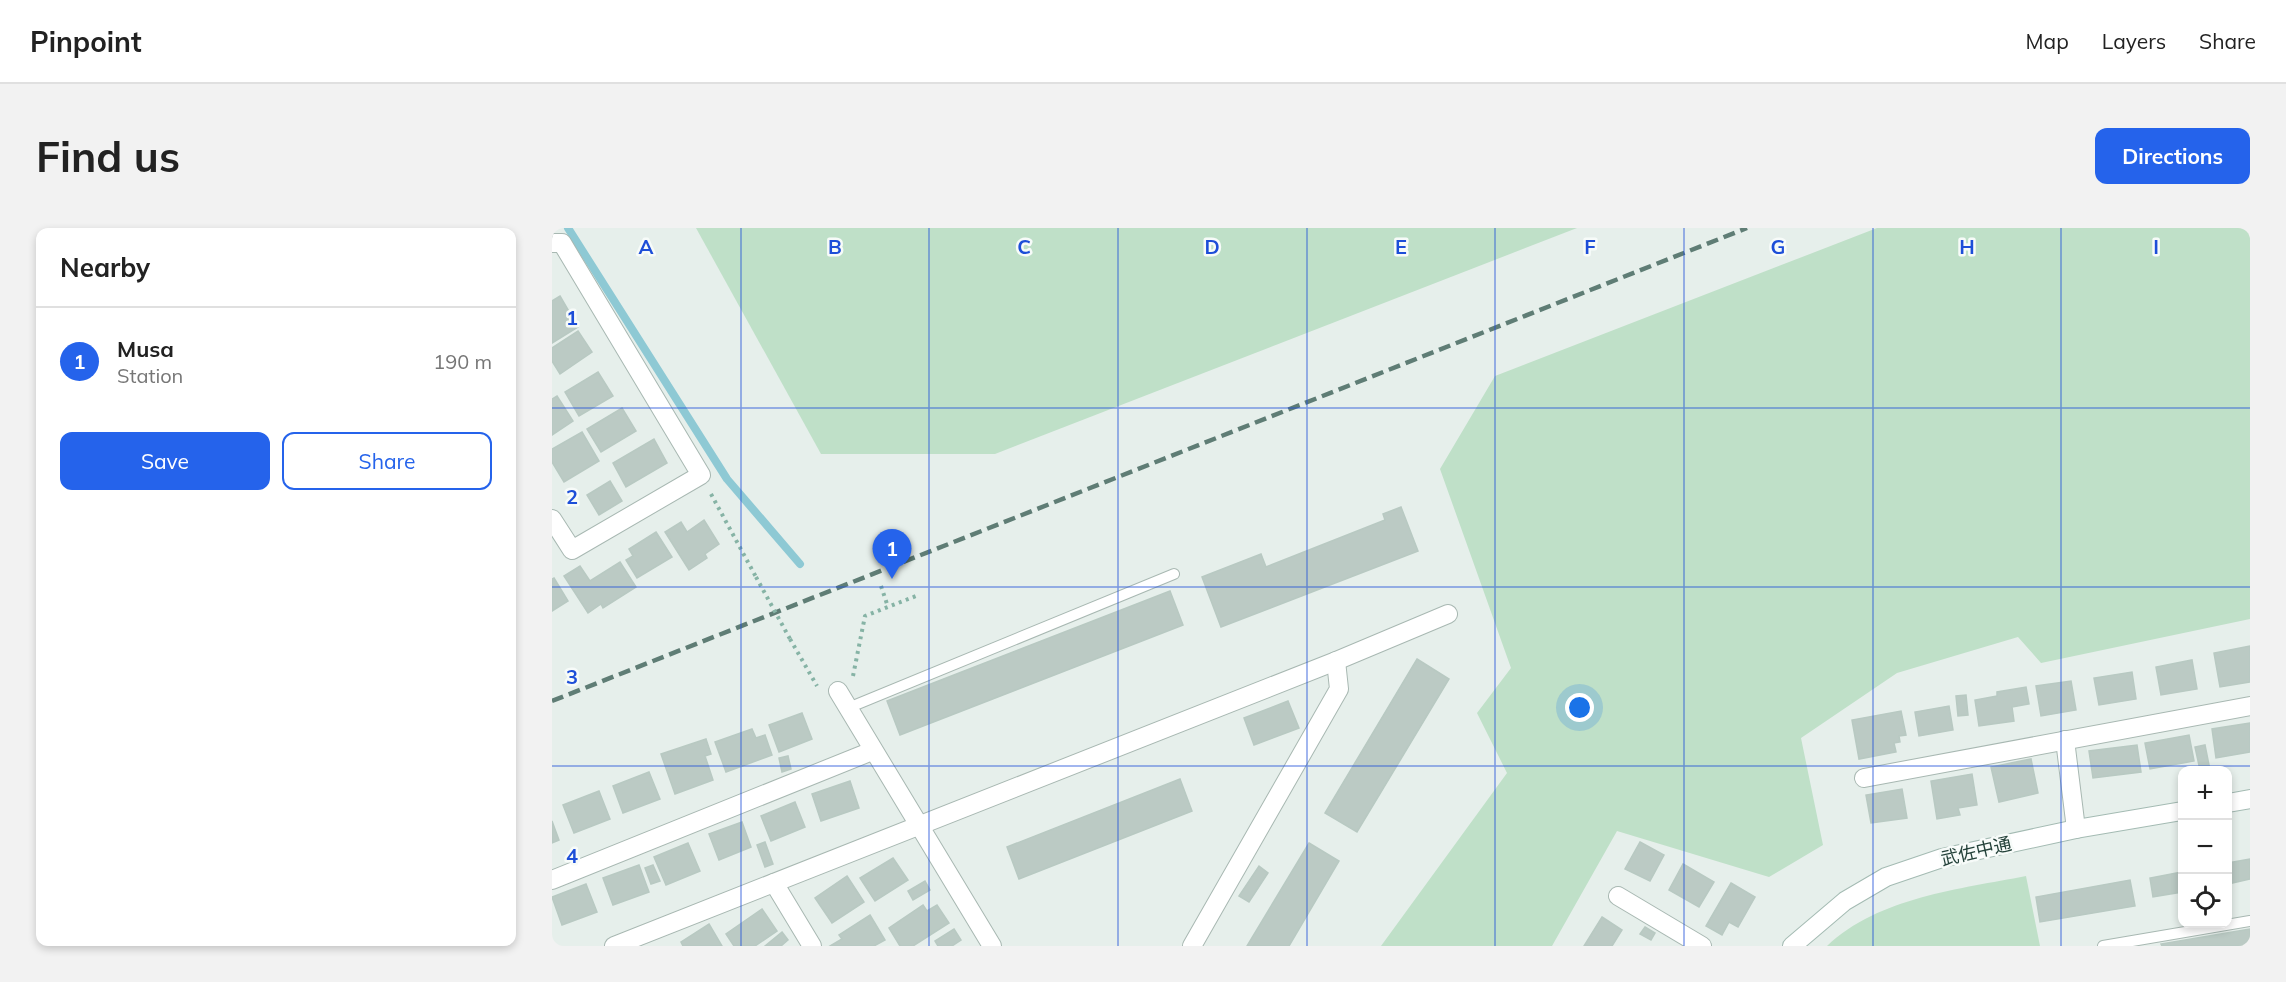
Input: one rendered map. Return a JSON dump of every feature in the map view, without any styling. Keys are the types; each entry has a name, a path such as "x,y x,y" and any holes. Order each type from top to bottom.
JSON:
{"street":[{"path":"552,243 562,243 701,475 572,550 552,519"},
{"path":"614,946 645,941 774,883 1336,661 1448,614"},
{"path":"1192,946 1339,689 1336,661"},
{"path":"838,691 872,751 992,946"},
{"path":"1864,778 2250,706"},
{"path":"2065,740 2076,829"},
{"path":"552,880 872,751"},
{"path":"2232,802 2250,799"},
{"name":"武佐中通","path":"1792,946 1845,901 1886,877 1942,858 2076,829 2178,812"},
{"path":"774,883 812,946"},
{"path":"1618,896 1702,946"}],"lane":[{"path":"848,708 1174,574"},
{"path":"2103,946 2250,921"}],"path":[{"path":"701,475 825,698 852,684 864,616 916,596"},
{"path":"881,586 888,607"}],"green space":[{"path":"696,228 1577,228 995,454 821,454"},
{"path":"1877,228 2250,228 2250,619 2041,663 2018,637 1897,673 1801,738 1823,845 1769,877 1617,831 1552,946 1381,946 1507,773 1477,713 1511,668 1440,469 1495,376"},
{"path":"2026,876 2040,946 1827,946 1848,929 1895,906 1948,891"}],"building":[{"path":"560,296 578,327 552,343 552,301"},
{"path":"578,331 592,352 560,374 552,361 552,348"},
{"path":"598,372 613,396 579,416 565,392"},
{"path":"557,396 573,421 552,435 552,399"},
{"path":"622,408 636,431 601,452 587,429"},
{"path":"582,432 599,461 564,482 552,462 552,449"},
{"path":"654,439 667,463 626,487 613,463"},
{"path":"610,481 622,501 599,515 587,495"},
{"path":"1401,507 1418,551 1221,627 1202,577 1261,554 1266,567 1385,520 1383,514"},
{"path":"704,520 719,544 705,554 707,558 689,570 665,532 681,522 687,532"},
{"path":"656,532 672,557 637,578 626,560 633,556 629,549"},
{"path":"620,562 636,587 603,608 601,604 588,613 564,576 580,566 590,581"},
{"path":"554,578 568,601 552,611 552,579"},
{"path":"1170,591 1183,625 900,735 887,701"},
{"path":"2250,646 2250,682 2220,687 2214,653"},
{"path":"1417,659 1449,679 1357,832 1325,813"},
{"path":"2192,660 2197,689 2161,695 2156,667"},
{"path":"2132,672 2136,699 2099,705 2094,678"},
{"path":"2071,681 2076,710 2041,716 2036,686"},
{"path":"2026,687 2029,704 2012,707 2014,721 1979,726 1975,700 1997,696 1997,692"},
{"path":"1966,695 1968,715 1958,716 1956,696"},
{"path":"1288,701 1299,728 1254,745 1244,718"},
{"path":"1949,706 1953,730 1919,736 1915,712"},
{"path":"1901,711 1906,735 1899,736 1900,742 1894,743 1896,752 1859,759 1852,720"},
{"path":"802,713 812,739 779,752 769,725"},
{"path":"2250,723 2250,752 2216,758 2212,729"},
{"path":"752,729 756,738 765,735 772,755 726,772 715,742"},
{"path":"2189,735 2194,761 2150,769 2145,743"},
{"path":"706,739 711,754 705,756 713,780 675,794 661,754"},
{"path":"2137,745 2141,772 2093,778 2089,751"},
{"path":"2205,745 2209,766 2199,766 2195,747"},
{"path":"788,756 791,769 782,772 779,758"},
{"path":"2031,759 2038,793 1999,802 1991,767"},
{"path":"649,772 660,799 623,813 613,786"},
{"path":"1972,774 1977,805 1958,808 1960,815 1937,819 1931,781"},
{"path":"1180,779 1192,811 1019,879 1007,847"},
{"path":"850,781 859,808 821,821 812,794"},
{"path":"1902,789 1907,818 1871,823 1866,795"},
{"path":"599,791 610,819 574,833 563,805"},
{"path":"795,802 805,827 771,841 761,816"},
{"path":"552,821 559,840 552,843"},
{"path":"742,822 751,847 719,860 709,834"},
{"path":"765,842 773,864 765,867 757,845"},
{"path":"1640,842 1664,855 1650,881 1625,869"},
{"path":"688,843 700,871 666,885 654,857"},
{"path":"1309,843 1339,861 1289,946 1247,946"},
{"path":"893,858 908,880 875,901 860,878"},
{"path":"2250,859 2250,879 2232,883 2232,862"},
{"path":"1683,864 1714,882 1699,907 1669,890"},
{"path":"639,865 649,892 613,905 603,878"},
{"path":"653,865 660,881 651,884 645,868"},
{"path":"1259,866 1268,873 1249,902 1239,896"},
{"path":"2178,873 2178,893 2153,897 2150,878"},
{"path":"847,876 864,902 832,923 815,898"},
{"path":"2130,880 2135,906 2040,922 2036,897"},
{"path":"925,881 930,890 913,900 908,891"},
{"path":"1731,883 1755,897 1738,927 1729,922 1722,935 1706,926"},
{"path":"586,884 597,912 562,925 552,897"},
{"path":"923,905 927,911 937,905 949,923 913,946 900,946 889,928"},
{"path":"762,909 777,931 755,946 734,946 726,934"},
{"path":"870,915 885,940 874,946 830,946 842,939 839,935"},
{"path":"1602,917 1622,930 1612,946 1584,946"},
{"path":"709,924 722,946 683,946 681,942"},
{"path":"1645,927 1655,933 1651,940 1640,934"},
{"path":"954,929 961,940 952,946 938,946 935,941"},
{"path":"2250,929 2250,946 2162,946 2161,944"},
{"path":"782,932 788,940 781,946 765,946"}],"waterway":[{"path":"568,228 727,479 800,564"}],"railway":[{"path":"552,701 1747,228"}],"place":[{"name":"Musa","path":"892,579"}]}
